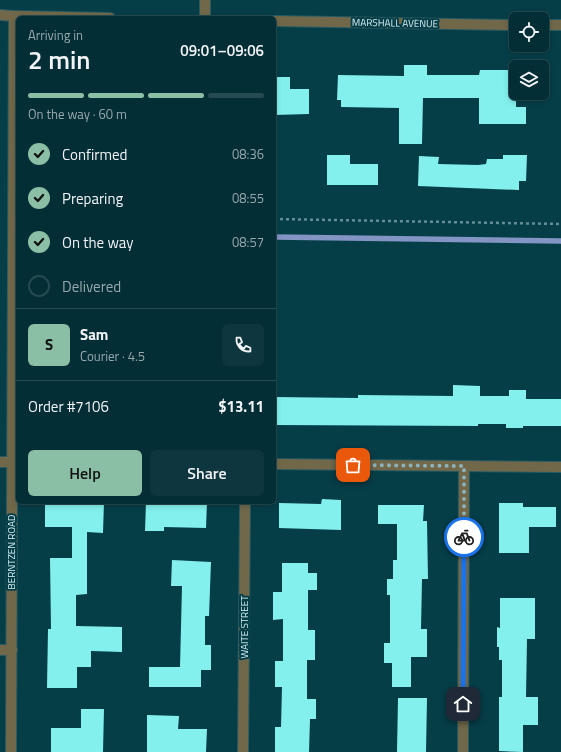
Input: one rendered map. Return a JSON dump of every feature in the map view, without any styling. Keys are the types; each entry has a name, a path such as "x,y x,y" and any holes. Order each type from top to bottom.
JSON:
{"street":[{"path":"205,0 205,16"},
{"path":"0,15 14,16"},
{"name":"BERNTZEN ROAD","path":"11,752 15,462 14,16"},
{"name":"MARSHALL AVENUE","path":"276,21 509,25"},
{"path":"549,25 561,25"},
{"path":"0,462 15,462"},
{"path":"276,464 561,467"},
{"path":"463,752 464,466"},
{"name":"WAITE STREET","path":"243,752 245,504"},
{"path":"0,650 12,650"}],"path":[{"path":"276,219 561,224"}],"building":[{"path":"404,65 427,65 427,75 479,75 480,70 509,70 509,100 516,100 516,107 526,107 526,124 479,124 479,98 423,98 422,144 399,144 399,108 341,107 341,100 337,100 338,75 404,76"},
{"path":"276,77 290,77 290,89 309,89 309,114 276,115"},
{"path":"327,155 350,155 350,164 378,164 378,185 327,185"},
{"path":"503,155 527,155 526,181 519,181 519,190 418,186 419,156 439,157 438,164 478,165 486,164 487,159 503,159"},
{"path":"453,385 480,386 480,396 509,396 509,390 526,390 526,399 561,399 561,426 523,426 523,428 506,428 506,424 478,424 478,426 276,425 276,397 358,398 358,395 453,396"},
{"path":"322,499 341,500 341,530 279,528 279,503 321,504"},
{"path":"499,503 523,503 523,507 556,507 556,527 529,527 529,553 499,553"},
{"path":"45,504 104,504 103,533 87,532 87,594 76,595 76,626 122,627 122,652 91,651 91,667 77,667 77,688 47,688 48,629 51,629 50,558 72,558 72,527 45,527"},
{"path":"146,504 207,504 206,528 164,527 164,531 145,531"},
{"path":"378,505 424,505 423,521 427,521 428,579 422,579 421,629 427,629 427,657 411,657 411,687 392,687 392,663 384,663 384,643 390,643 390,595 387,595 387,579 393,579 393,560 397,560 397,524 378,524"},
{"path":"172,560 211,562 209,616 205,616 205,645 211,645 211,670 201,670 201,687 149,687 149,667 180,667 182,586 171,586"},
{"path":"282,563 308,563 308,573 317,573 317,590 308,590 308,630 315,630 315,660 307,660 307,699 316,699 316,719 310,719 309,752 275,752 275,727 281,727 282,687 275,687 275,661 283,661 283,619 273,620 273,592 282,592"},
{"path":"500,598 535,598 535,639 527,639 526,697 538,697 538,725 523,725 523,752 499,751 499,697 502,697 502,660 499,660 499,647 497,647 497,627 500,628"},
{"path":"398,698 427,698 426,752 397,752"},
{"path":"81,709 104,709 103,752 51,752 51,728 81,728"},
{"path":"147,715 179,716 178,729 207,729 206,752 147,752"}],"waterway":[{"path":"276,237 561,241"}],"way so far":[{"path":"353,465 464,466 464,537"}],"route":[{"path":"463,704 464,537"}]}
